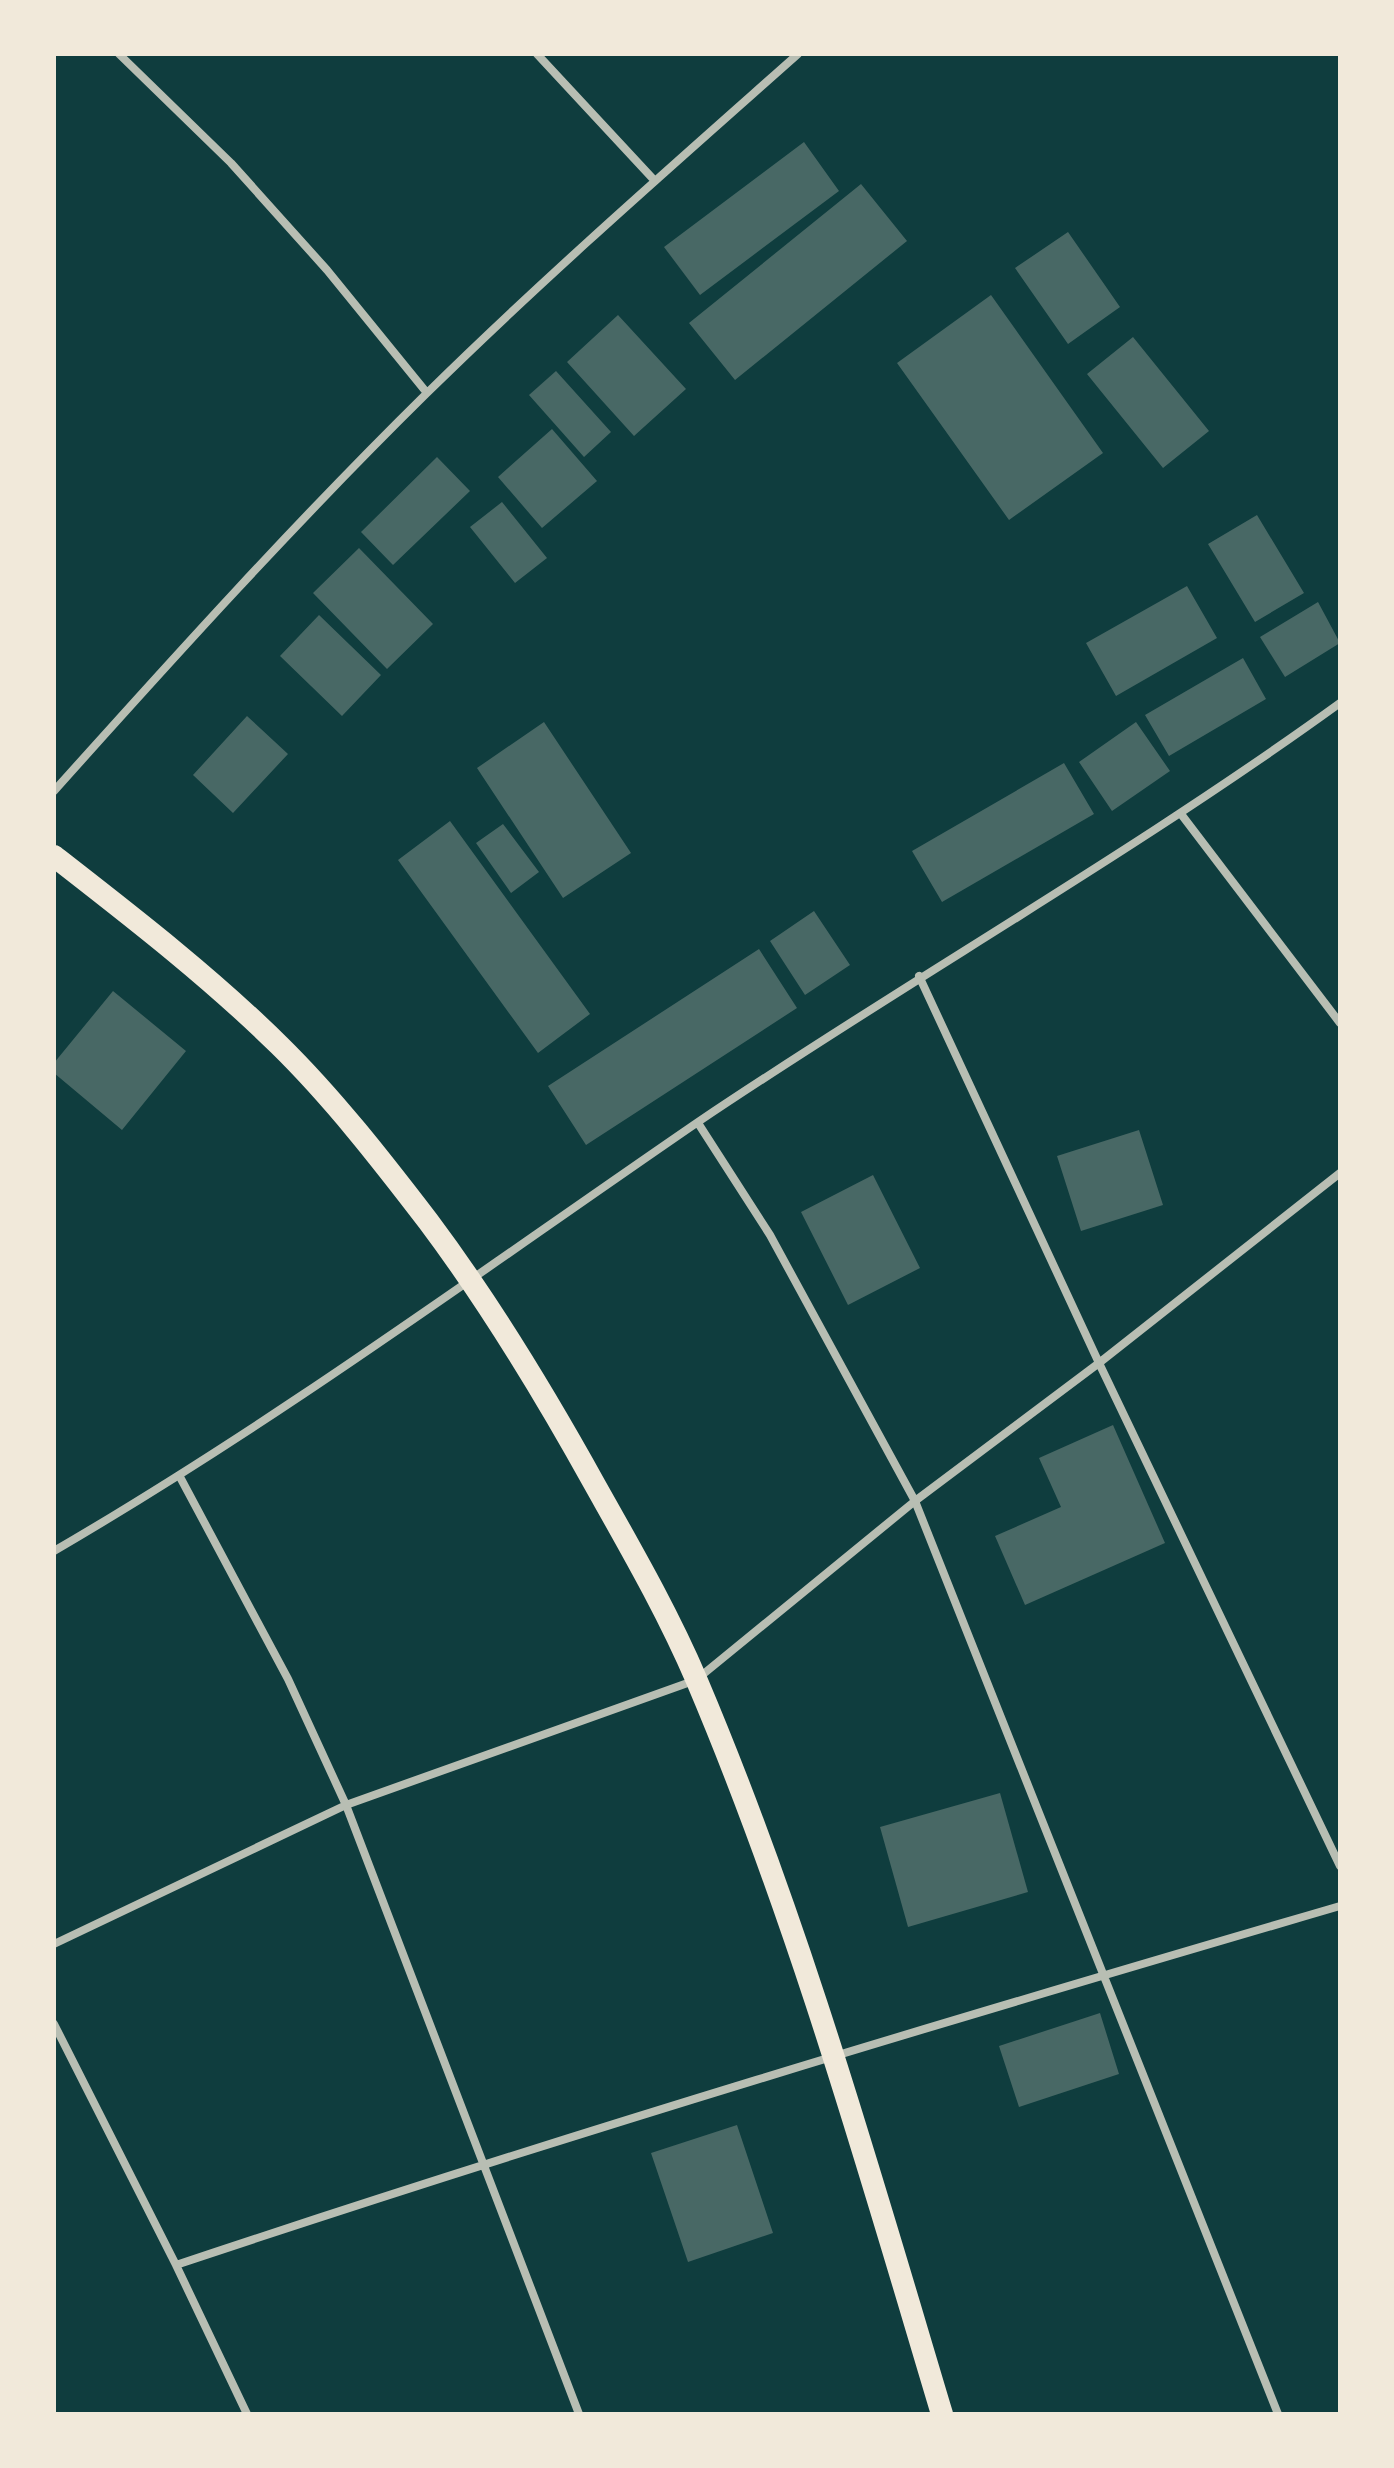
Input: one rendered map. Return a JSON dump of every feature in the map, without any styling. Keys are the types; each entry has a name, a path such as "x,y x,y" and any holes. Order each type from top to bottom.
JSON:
{"highway":[{"path":"54,856 161,939 281,1047 391,1172 473,1281 539,1384 642,1567 696,1680 773,1880 834,2054 942,2414"}],"street":[{"path":"119,54 231,163 327,270 427,393"},
{"path":"537,54 655,181"},
{"path":"54,791 223,601 427,393 655,181 798,54"},
{"path":"54,1551 180,1477 473,1281 698,1123 919,976 1181,814 1340,703"},
{"path":"1181,814 1340,1023"},
{"path":"919,976 1099,1363 1340,1866"},
{"path":"698,1123 770,1235 915,1501 966,1621 1278,2414"},
{"path":"54,1944 346,1805 696,1680 915,1501 1099,1363 1340,1173"},
{"path":"180,1477 288,1679 346,1805 579,2414"},
{"path":"176,2265 483,2163 834,2054 1340,1906"},
{"path":"54,2024 176,2265 247,2414"}],"building":[{"path":"804,142 839,191 700,295 664,247"},
{"path":"861,184 907,241 735,380 689,323"},
{"path":"1068,232 1120,307 1068,344 1015,268"},
{"path":"991,295 1103,453 1009,520 897,363"},
{"path":"618,315 686,389 634,436 567,362"},
{"path":"1133,337 1209,431 1163,468 1087,374"},
{"path":"556,371 611,432 584,457 529,395"},
{"path":"552,429 597,481 542,528 498,477"},
{"path":"437,457 470,491 393,565 361,532"},
{"path":"502,502 547,558 515,583 470,527"},
{"path":"1257,515 1304,593 1255,622 1208,544"},
{"path":"359,548 433,624 387,669 313,593"},
{"path":"1187,586 1217,638 1116,696 1086,643"},
{"path":"1318,602 1340,643 1285,677 1260,637"},
{"path":"319,615 381,675 342,716 280,656"},
{"path":"1243,658 1266,699 1169,756 1145,715"},
{"path":"247,716 288,754 233,813 193,775"},
{"path":"544,722 631,853 563,898 477,768"},
{"path":"1136,722 1170,771 1112,811 1079,762"},
{"path":"1064,763 1094,814 942,902 912,851"},
{"path":"450,821 590,1014 538,1053 398,860"},
{"path":"503,824 539,872 511,893 476,843"},
{"path":"814,911 850,965 805,995 770,941"},
{"path":"759,949 797,1008 586,1145 548,1086"},
{"path":"113,991 186,1051 122,1130 54,1073 54,1063"},
{"path":"1139,1130 1163,1205 1081,1231 1057,1156"},
{"path":"873,1175 920,1268 848,1305 801,1212"},
{"path":"1113,1425 1165,1543 1025,1605 995,1536 1061,1507 1039,1458"},
{"path":"1000,1793 1028,1892 908,1927 880,1827"},
{"path":"1100,2013 1119,2074 1019,2107 999,2046"},
{"path":"737,2125 773,2233 688,2262 651,2153"}]}
